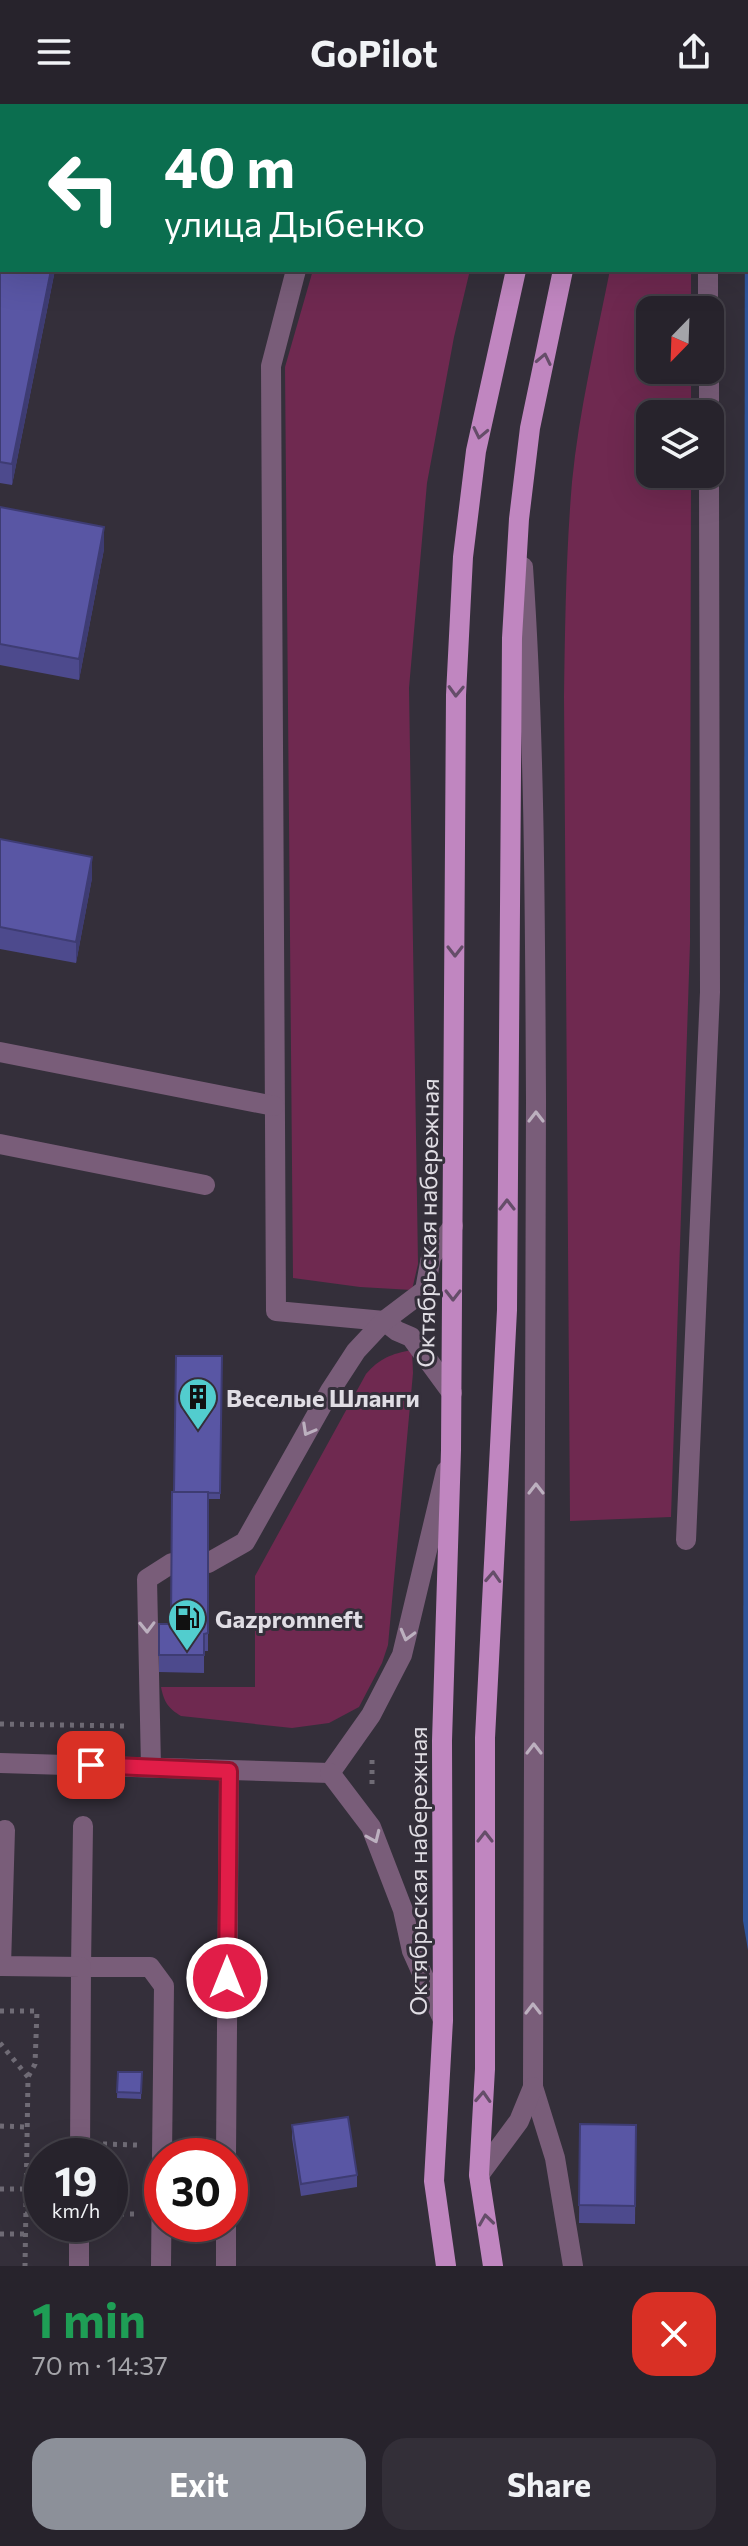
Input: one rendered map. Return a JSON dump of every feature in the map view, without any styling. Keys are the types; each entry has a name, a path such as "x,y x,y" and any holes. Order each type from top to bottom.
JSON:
{"main road":[{"name":"Октябрьская набережная","path":"446,2266 434,2181 443,2020 442,1741 452,1393 456,695 463,557 476,451 516,272"},
{"path":"493,2266 479,2175 485,2069 485,1738 507,1310 512,638 519,519 530,428 563,272"}],"street":[{"path":"295,272 271,366 276,1311 384,1321 411,1337 452,1393"},
{"path":"708,272 708,296"},
{"path":"686,1540 710,992 709,488"},
{"path":"519,519 531,692 535,909 538,1349 533,2087 555,2158 573,2266"},
{"path":"0,1052 274,1106"},
{"path":"0,1144 205,1185"},
{"path":"208,1563 245,1542 356,1351 384,1321 425,1290 431,1257 453,1226"},
{"path":"330,1773 371,1715 402,1655 451,1450"},
{"path":"151,1767 147,1579 172,1563"},
{"path":"0,1763 330,1773"},
{"path":"226,2138 229,1771"},
{"path":"330,1773 371,1827 403,1910 412,1951 443,2020"},
{"path":"80,2138 83,1826"},
{"path":"5,1830 1,1966 150,1967 164,1986 162,2138"},
{"path":"479,2175 519,2121 533,2087"},
{"path":"79,2242 79,2266"},
{"path":"161,2242 161,2266"},
{"path":"226,2242 226,2266"}],"path":[{"path":"0,1724 150,1726"},
{"path":"371,1827 375,1744"},
{"path":"0,2011 37,2011 35,2064 28,2077 27,2138"},
{"path":"0,2043 28,2077"},
{"path":"0,2126 27,2127"},
{"path":"0,2189 24,2189"},
{"path":"0,2234 24,2234"},
{"path":"25,2242 25,2266"}],"shaded area":[{"path":"312,272 470,272 427,483 409,688 418,1264 412,1290 293,1278 285,367"},
{"path":"610,272 691,272 691,296 636,296 636,384 691,384 691,400 636,400 636,488 691,488 690,943 671,1517 570,1521 564,697 566,589 575,455"},
{"path":"412,1350 413,1373 388,1645 359,1707 329,1723 292,1728 181,1716 167,1704 161,1687 255,1687 255,1576 366,1374 386,1358"}],"water":[{"path":"745,272 748,272 748,1950 743,1921"}],"building":[{"path":"0,272 51,272 12,464 0,462"},
{"path":"0,507 104,527 79,659 0,644"},
{"path":"0,839 92,857 76,942 0,927"},
{"name":"Веселые Шланги","path":"176,1356 222,1356 220,1493 174,1492"},
{"path":"172,1492 208,1492 208,1633 204,1634 204,1655 159,1655 159,1624 171,1624"},
{"path":"118,2072 142,2072 141,2093 117,2092"},
{"path":"348,2117 357,2175 301,2184 292,2125"},
{"path":"580,2124 636,2125 635,2206 579,2205"}],"place":[{"name":"Веселые Шланги","path":"198,1431"},
{"name":"Gazpromneft","path":"187,1652"}],"route":[{"path":"91,1765 229,1771 227,1978"}]}
